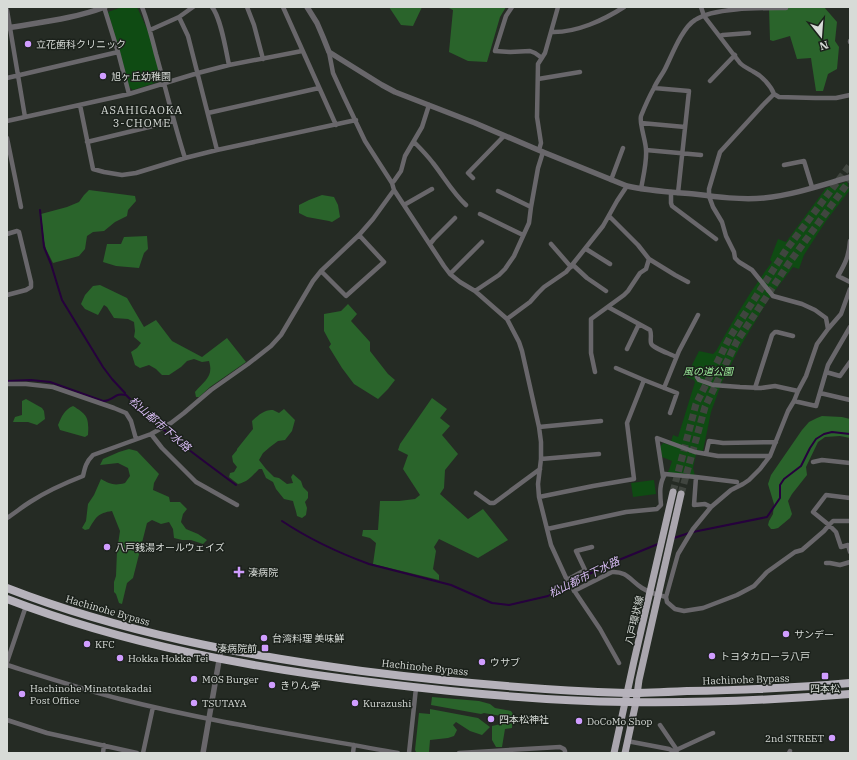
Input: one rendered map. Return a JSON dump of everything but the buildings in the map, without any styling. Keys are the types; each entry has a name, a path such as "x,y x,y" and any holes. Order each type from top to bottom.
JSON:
{"highway":[{"name":"Hachinohe Bypass","path":"7,588 72,611 140,630 221,649 325,666 415,677 554,689 638,693 743,690 850,683"},
{"name":"Hachinohe Bypass","path":"7,599 81,624 126,637 220,659 300,673 416,688 527,697 626,702 740,700 850,694"}],"main road":[{"name":"八戸環状線","path":"614,753 673,492"},
{"name":"八戸環状線","path":"625,753 681,494"}],"street":[{"path":"8,28 68,18 86,14 105,7 129,94"},
{"path":"142,7 150,30 185,158"},
{"path":"150,30 178,17 193,7"},
{"path":"212,7 219,21 229,65"},
{"path":"247,7 254,25 263,59"},
{"path":"283,7 336,125"},
{"path":"307,7 317,23 329,52 333,73 365,141 392,182 394,190 450,274 475,291 507,319 519,342 539,427 541,442 541,459 538,484 539,497 551,545 567,580 600,629 619,663"},
{"path":"512,7 506,16 495,52 530,52 535,53 542,58"},
{"path":"475,291 495,278 505,269 514,256 529,222 541,151 538,117 538,64 545,53 558,7"},
{"path":"551,32 576,29 603,19 624,7"},
{"path":"701,7 704,16 743,66 755,72 772,89 774,94 779,97 836,98 850,95"},
{"path":"641,189 646,150 640,119 654,88 689,25 695,20 704,16 721,11 786,8"},
{"path":"7,10 8,28 25,117"},
{"path":"178,17 188,36 217,150"},
{"path":"720,36 749,33"},
{"path":"7,121 129,94 229,65 302,51"},
{"path":"7,78 118,52"},
{"path":"329,52 395,92 627,186 678,193 748,199 782,195 850,177"},
{"path":"710,81 735,55"},
{"path":"538,79 580,72"},
{"path":"208,113 319,88"},
{"path":"654,88 689,90 678,193"},
{"path":"774,94 720,152 709,189 709,196 739,262 752,270 773,296 802,304 815,310 826,318 828,329"},
{"path":"80,105 93,169 122,175 136,173 217,150 356,120"},
{"path":"392,182 401,171 405,156 422,127 429,105"},
{"path":"87,142 174,121"},
{"path":"641,123 685,127"},
{"path":"472,178 468,173 504,136"},
{"path":"7,138 21,207"},
{"path":"414,142 466,205"},
{"path":"611,180 623,148"},
{"path":"646,150 701,155"},
{"path":"784,165 804,161 812,187"},
{"path":"507,319 530,302 544,287 572,266 603,226 627,186"},
{"path":"404,205 432,189"},
{"path":"7,518 30,502 56,487 83,476 85,466 93,455 151,434 177,418 211,390 271,346 281,335 313,281 321,271 359,235 373,219 394,190"},
{"path":"498,191 531,207"},
{"path":"671,192 672,206 716,240"},
{"path":"480,214 523,236"},
{"path":"609,216 638,245 649,259 688,282"},
{"path":"430,244 455,218"},
{"path":"7,234 17,231 19,232 31,287 26,290 7,295"},
{"path":"321,271 346,296 384,262 359,235"},
{"path":"850,241 846,262 838,276 850,282"},
{"path":"450,274 482,242"},
{"path":"551,244 572,266 606,291"},
{"path":"586,249 610,264"},
{"path":"595,372 591,353 592,318 628,291 640,273 646,269 649,259"},
{"path":"850,290 840,314 817,344 806,376 788,411 770,456 749,480 732,490 711,507 694,529 678,554 666,597 666,602 675,609 684,611 703,608 737,595 754,586 767,572 795,552 802,550 834,521 850,521"},
{"path":"608,307 650,330 652,335 650,342 653,346 676,357"},
{"path":"664,388 676,357 698,315"},
{"path":"627,349 639,324"},
{"path":"794,401 816,406 828,365 850,327"},
{"path":"755,388 774,332 793,336"},
{"path":"826,372 840,376 850,362"},
{"path":"616,368 677,393 670,413"},
{"path":"697,377 699,380 713,384 755,388 775,386 798,391"},
{"path":"539,497 634,479 627,423 644,380"},
{"path":"7,384 26,384 53,387 126,413 131,421 136,439"},
{"path":"820,393 850,400"},
{"path":"539,427 601,421"},
{"path":"151,434 162,448 196,482 237,505"},
{"path":"547,530 626,512 657,509 661,505 660,487 663,477 657,438 695,452 718,456 770,456"},
{"path":"706,454 709,441 723,443 776,442"},
{"path":"541,459 599,454"},
{"path":"814,462 822,460 850,463"},
{"path":"476,493 490,503 494,503 540,469"},
{"path":"663,477 665,474 737,482"},
{"path":"696,477 694,505 705,504 711,507"},
{"path":"850,498 826,495 813,512 836,532 841,547 849,545 850,552"},
{"path":"567,580 585,570 576,551 592,546"},
{"path":"826,563 840,565 850,562"},
{"path":"574,591 612,572 618,571 624,573 642,588 666,597"},
{"path":"7,662 26,606"},
{"path":"203,753 221,649"},
{"path":"7,665 74,686 152,707 398,753"},
{"path":"409,753 416,688"},
{"path":"143,753 152,707"},
{"path":"7,720 47,733 137,753"},
{"path":"660,725 676,751"},
{"path":"627,741 676,751 713,733"},
{"path":"353,753 354,745"},
{"path":"103,753 104,746"},
{"path":"459,753 560,747 564,748 565,753"}],"green space":[{"path":"122,7 137,7 148,31 161,77 158,82 133,90 129,87 108,12"},
{"path":"389,7 422,7 413,26 401,25"},
{"path":"447,7 506,7 500,17 487,62 468,61 449,52 453,10"},
{"path":"769,7 824,7 837,22 835,41 839,47 837,69 828,74 823,91 816,91 811,58 797,59 790,36 773,41 770,40"},
{"name":"風の道公園","path":"847,182 849,191 826,221 804,255 799,269 793,267 770,297 741,345 722,382 711,412 703,451 697,450 693,468 695,476 667,473 672,461 662,457 660,447 663,443 670,445 673,435 678,437 695,382 694,380 686,377 699,351 713,354 716,351 742,305 772,262 770,260 778,239 786,242 826,188"},
{"path":"89,190 135,196 136,201 128,210 127,216 115,222 104,231 93,232 87,236 85,249 79,256 53,263 44,241 41,214 79,202"},
{"path":"322,195 334,197 338,205 340,217 332,222 307,217 299,213 299,205"},
{"path":"147,236 148,249 144,253 139,268 116,266 103,262 107,244 121,244 124,237"},
{"path":"100,285 127,298 144,327 156,320 172,341 202,357 227,338 246,362 210,387 199,397 196,397 195,392 205,382 209,375 209,361 202,362 194,359 187,361 169,375 162,375 149,365 140,368 135,365 131,352 141,343 134,337 134,322 128,319 114,318 104,305 98,315 85,309 81,304 85,295 93,286"},
{"path":"348,304 357,314 351,321 370,342 370,351 388,374 395,380 378,399 354,384 329,347 331,344 324,331 324,314 341,311"},
{"path":"432,398 447,409 440,418 450,426 442,435 458,454 445,470 444,488 440,494 468,519 483,509 508,540 478,558 439,539 434,547 436,551 433,569 439,575 439,580 373,564 376,543 370,538 362,536 363,530 378,530 380,501 415,499 420,495 403,469 408,455 398,450 400,444"},
{"path":"26,399 42,408 44,411 45,419 37,425 28,422 13,422 15,417 22,415 22,401"},
{"path":"73,406 85,415 88,421 88,435 85,437 60,430 58,425 65,411"},
{"path":"284,409 295,420 292,431 285,440 278,441 263,453 259,460 274,477 279,478 287,484 293,483 291,477 293,474 301,481 303,487 308,492 308,498 305,502 307,508 306,515 302,518 297,516 293,501 284,499 276,489 273,482 266,478 262,469 259,469 247,480 238,484 229,477 230,473 234,472 237,467 233,462 232,456 253,429 252,421 264,412 273,410 279,413"},
{"path":"822,416 850,419 850,438 840,436 825,437 818,442 806,467 807,475 788,501 792,514 790,518 778,528 771,529 768,525 773,514 774,504 768,484 771,475 802,430 809,422"},
{"path":"129,449 137,451 159,474 154,483 153,490 169,497 170,502 180,502 187,509 183,514 181,522 186,529 207,540 203,544 191,540 174,538 173,529 169,522 161,524 152,520 147,523 133,578 127,583 122,604 119,603 114,592 120,531 112,511 100,514 89,529 85,530 82,528 86,521 88,504 101,479 110,483 118,484 125,483 130,476 128,468 118,463 100,465 103,459"},
{"path":"654,480 656,494 633,497 631,483"},
{"path":"432,697 479,701 490,704 495,708 511,711 513,714 512,728 505,729 502,747 496,747 492,740 492,726 501,724 501,716 431,705"},
{"path":"430,709 478,718 490,727 482,735 470,731 456,722 453,725 457,730 454,736 430,740 429,752 416,752 419,713 430,714"}],"waterway":[{"path":"40,210 44,247 62,300 103,367 125,393"},
{"name":"松山都市下水路","path":"7,381 31,380 50,382 103,401 122,394 126,395 165,431 236,485"},
{"name":"松山都市下水路","path":"693,532 767,517 780,498 780,485 784,479 801,466 816,439 824,434 832,432 850,434"},
{"name":"松山都市下水路","path":"282,521 324,545 369,564 451,585 492,603 509,605 548,596 609,564 658,544"},
{"name":"松山都市下水路","path":"674,538 689,533"}],"tunnel":[{"path":"673,492 696,404 730,337 786,250 850,165"},
{"path":"681,494 705,407 737,341 789,263 850,180"}],"place":[{"name":"立花歯科クリニック","path":"28,44"},
{"name":"旭ヶ丘幼稚園","path":"103,76"},
{"name":"八戸銭湯オールウェイズ","path":"107,547"},
{"name":"湊病院","path":"239,572"},
{"name":"サンデー","path":"786,634"},
{"name":"台湾料理 美味鮮","path":"264,638"},
{"name":"KFC","path":"87,644"},
{"name":"湊病院前","path":"265,648"},
{"name":"トヨタカローラ八戸","path":"712,656"},
{"name":"Hokka Hokka Tei","path":"120,658"},
{"name":"ウサブ","path":"482,662"},
{"name":"四本松","path":"825,676"},
{"name":"MOS Burger","path":"194,679"},
{"name":"きりん亭","path":"272,685"},
{"name":"Hachinohe Minatotakadai Post Office","path":"22,694"},
{"name":"TSUTAYA","path":"194,703"},
{"name":"Kurazushi","path":"355,703"},
{"name":"四本松神社","path":"491,719"},
{"name":"DoCoMo Shop","path":"579,721"},
{"name":"2nd STREET","path":"832,738"}],"district":[{"name":"ASAHIGAOKA 3-CHOME","path":"142,116"}]}
